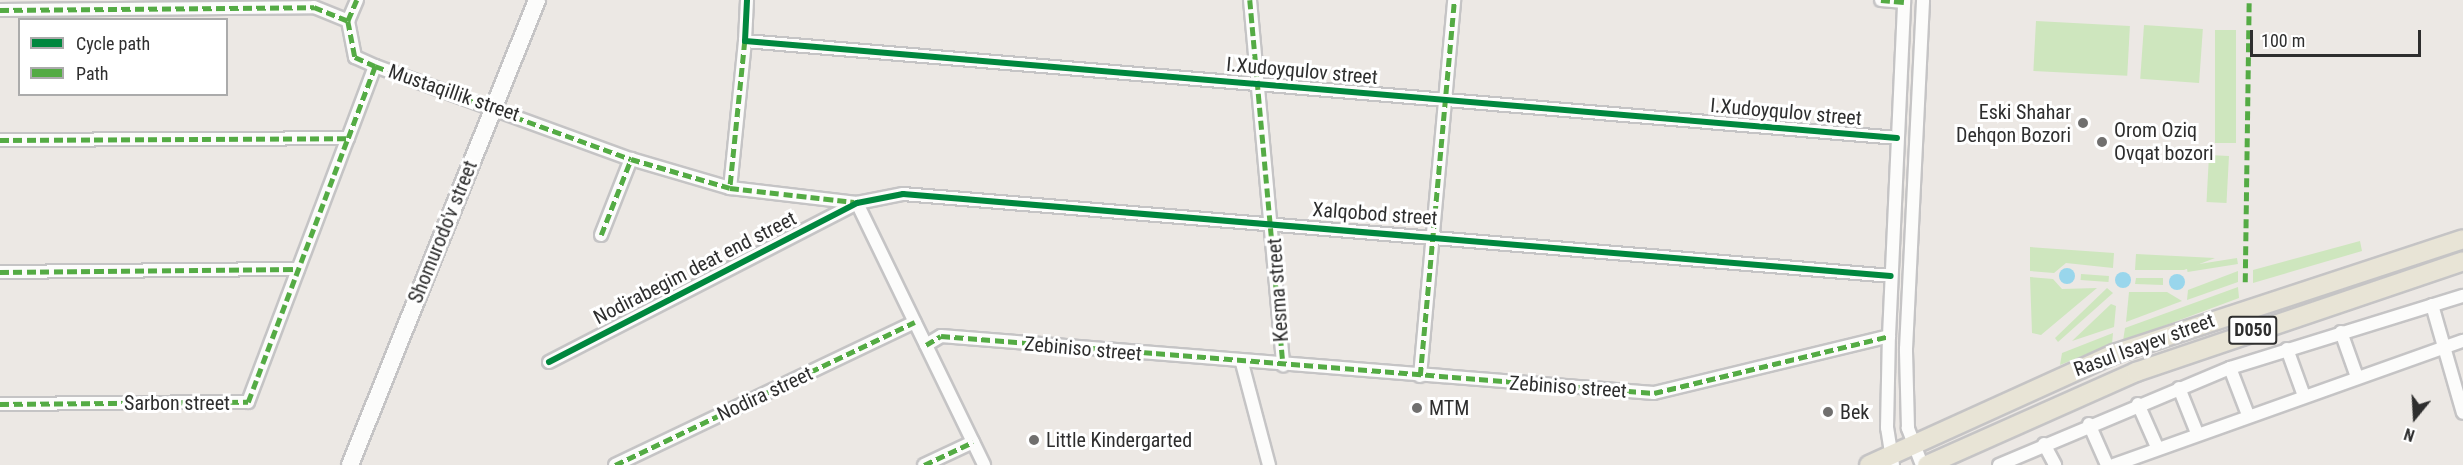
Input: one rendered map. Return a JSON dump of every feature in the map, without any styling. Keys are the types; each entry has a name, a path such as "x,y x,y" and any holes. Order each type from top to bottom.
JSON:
{"main road":[{"name":"Rasul Isayev street","path":"1869,465 1892,460 1912,445 2114,354 2463,239"},
{"name":"Rasul Isayev street","path":"1927,465 2136,372 2463,261"}],"street":[{"path":"357,0 348,21 356,57 375,66"},
{"name":"Shomurodo'v street","path":"350,465 537,0"},
{"path":"730,188 747,0"},
{"name":"Kesma street","path":"1250,0 1262,83 1283,366"},
{"path":"1420,376 1443,99 1454,0"},
{"path":"1881,0 1904,1 1890,276 1892,460"},
{"path":"1922,465 1912,445 1906,333 1923,0"},
{"path":"0,10 314,7 348,21"},
{"name":"I.Хudoyqulov street","path":"745,41 1897,138"},
{"name":"Mustaqillik street","path":"348,138 375,66 494,105 631,159 730,188 857,203"},
{"path":"0,140 348,138"},
{"name":"Sarbon street","path":"0,404 248,402 348,138"},
{"path":"601,235 631,159"},
{"name":"Хalqobod street","path":"857,203 903,194 1432,235 1890,276"},
{"path":"857,203 984,465"},
{"name":"Nodirabegim deat end street","path":"549,362 857,203"},
{"path":"0,272 298,269"},
{"path":"2000,465 2089,424 2230,368 2463,296"},
{"path":"2432,305 2463,413"},
{"name":"Nodira street","path":"615,465 915,322"},
{"name":"Zebiniso street","path":"926,345 941,336 1242,363 1653,393 1889,335 1899,328 1906,333"},
{"path":"2341,332 2357,378"},
{"path":"2114,465 2157,447 2463,341"},
{"path":"2287,349 2304,396"},
{"path":"1242,363 1269,465"},
{"path":"2230,368 2248,415"},
{"path":"2179,388 2197,433"},
{"path":"2138,404 2157,447"},
{"path":"2089,424 2107,465"},
{"path":"924,465 973,442"},
{"path":"2044,444 2055,465"}],"green space":[{"path":"2036,21 2130,26 2127,76 2033,71"},
{"path":"2144,25 2203,29 2199,83 2140,79"},
{"path":"2215,30 2236,30 2236,143 2215,143"},
{"path":"2209,155 2229,156 2227,203 2207,202"},
{"path":"2360,241 2362,251 2253,283 2253,270"},
{"path":"2030,247 2114,253 2113,268 2066,263 2054,273 2030,271"},
{"path":"2136,254 2215,258 2184,270 2135,270"},
{"path":"2237,258 2238,264 2188,272 2187,266"},
{"path":"2238,271 2238,282 2187,300 2188,290"},
{"path":"2081,274 2109,276 2109,282 2081,280"},
{"path":"2030,277 2053,279 2062,289 2097,288 2041,335 2032,333"},
{"path":"2136,278 2163,278 2163,285 2135,284"},
{"path":"2238,287 2239,298 2123,341 2125,328"},
{"path":"2107,288 2113,293 2058,342 2055,338"},
{"path":"2129,292 2167,292 2182,301 2126,322"},
{"path":"2111,304 2116,306 2114,327 2072,341"},
{"path":"2113,333 2112,344 2060,365 2062,353"}],"water":[{"path":"2067,268 2075,276 2067,284 2059,276"},
{"path":"2123,272 2131,280 2123,288 2115,280"},
{"path":"2177,274 2185,282 2177,290 2169,282"}],"marked path":[{"path":"357,0 348,21 355,57 375,66"},
{"path":"1250,0 1283,366"},
{"path":"1420,376 1454,0"},
{"path":"1881,0 1904,2"},
{"path":"2245,282 2249,0"},
{"path":"0,10 314,7 348,21"},
{"path":"745,41 730,188 854,202"},
{"path":"0,140 348,138 375,66 631,159 730,188"},
{"path":"0,404 248,402 348,138"},
{"path":"601,235 631,159"},
{"path":"0,272 298,269"},
{"path":"615,465 915,322"},
{"path":"926,345 941,336 1654,393 1889,336"},
{"path":"924,465 973,442"}],"cycle path":[{"path":"747,0 745,41 1897,138"},
{"path":"549,362 857,203 903,194 1891,276"}],"place":[{"name":"Eski Shahar Dehqon Bozori","path":"2083,123"},
{"name":"Orom Oziq Ovqat bozori","path":"2102,142"},
{"name":"MTM","path":"1417,408"},
{"name":"Bek","path":"1828,412"},
{"name":"Little Kindergarted","path":"1034,440"}]}
